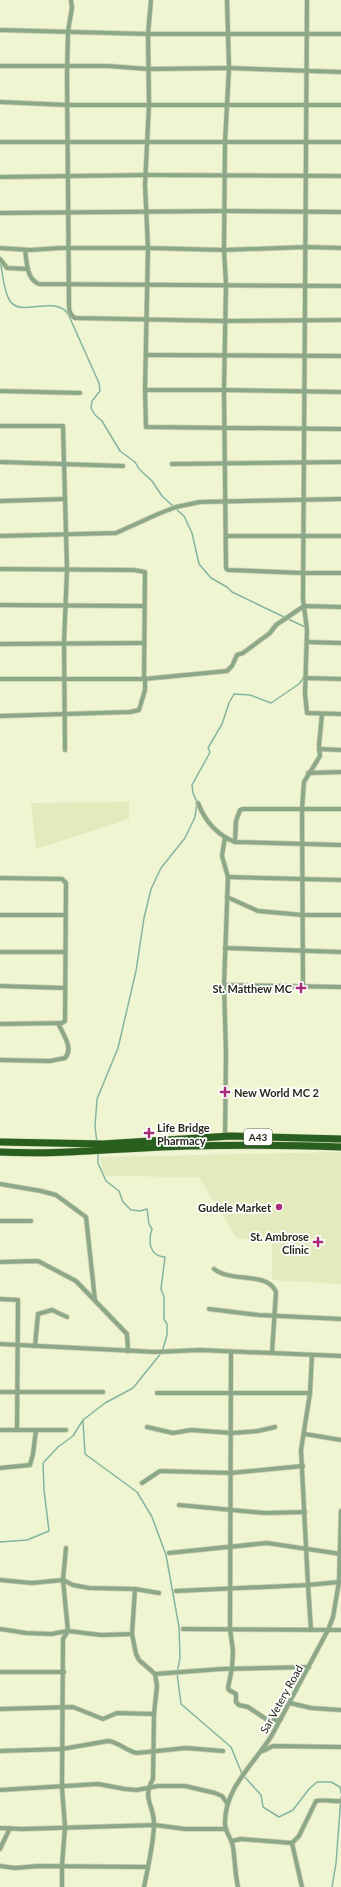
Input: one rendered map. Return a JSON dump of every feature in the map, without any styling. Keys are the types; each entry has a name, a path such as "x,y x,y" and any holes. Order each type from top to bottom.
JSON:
{"highway":[{"name":"A43","path":"103,1147 176,1139 225,1136 341,1139"},
{"name":"A43","path":"0,1142 80,1147 341,1147"},
{"name":"A43","path":"0,1152 80,1147"}],"street":[{"path":"71,0 72,8 68,31 67,66 69,311 75,318 225,321 341,320"},
{"path":"151,0 148,34 149,104 145,198 148,248 145,390 146,427 341,429"},
{"path":"227,0 229,68 225,142 224,250 226,284 224,390 226,566 228,570 341,573"},
{"path":"307,0 303,573 307,642 305,678 306,710 310,714 341,714"},
{"path":"0,30 148,34 341,34"},
{"path":"0,66 67,66 148,69 229,68 306,72 341,72"},
{"path":"0,102 68,105 341,105"},
{"path":"0,142 341,142"},
{"path":"0,177 146,175 341,176"},
{"path":"0,213 147,213 225,211 341,212"},
{"path":"0,248 25,250 69,248 148,248 224,250 306,247 341,248"},
{"path":"25,250 28,269 36,283 341,286"},
{"path":"0,259 8,268 28,269"},
{"path":"146,355 225,357 341,356"},
{"path":"145,390 341,392"},
{"path":"0,391 80,393"},
{"path":"0,426 63,426 67,569 64,642 64,750"},
{"path":"0,462 123,466"},
{"path":"172,464 341,462"},
{"path":"0,501 64,499"},
{"path":"0,536 116,533 176,507 200,502 341,499"},
{"path":"226,536 341,536"},
{"path":"0,569 134,570 145,572 143,606 145,690 139,710 130,712 65,715 0,716"},
{"path":"0,605 65,607 143,606"},
{"path":"0,679 144,679 227,671 232,666 237,655 243,653 270,632 281,621 304,606 341,607"},
{"path":"0,644 64,642 143,643"},
{"path":"307,642 341,643"},
{"path":"305,678 341,679"},
{"path":"303,985 302,809 304,782 308,773 319,760 322,714"},
{"path":"319,750 341,750"},
{"path":"308,773 341,772"},
{"path":"198,803 204,818 219,834 235,842 341,845"},
{"path":"235,842 236,821 240,810 341,809"},
{"path":"225,837 222,856 228,877 224,985 226,1053 225,1136"},
{"path":"228,877 341,880"},
{"path":"0,878 64,880 66,883 64,1022 0,1024"},
{"path":"228,897 258,911 303,915 341,915"},
{"path":"0,916 65,915"},
{"path":"225,948 341,952"},
{"path":"0,952 65,952"},
{"path":"224,985 303,985 341,987"},
{"path":"0,986 65,988"},
{"path":"0,1060 50,1061 65,1058 68,1055 70,1048 58,1023"},
{"path":"0,1184 41,1190 56,1195 86,1217 95,1300"},
{"path":"0,1221 31,1221"},
{"path":"0,1262 38,1261 76,1281 126,1334 128,1351"},
{"path":"214,1269 220,1274 228,1276 261,1279 274,1286 276,1292 272,1353"},
{"path":"0,1299 18,1300 17,1430"},
{"path":"209,1309 275,1316 341,1319"},
{"path":"36,1346 38,1314 52,1310 66,1317"},
{"path":"0,1344 128,1351 231,1352 341,1356"},
{"path":"231,1352 232,1433 230,1510 230,1629 233,1651 232,1668 228,1688 236,1694 236,1702 239,1705 248,1707 269,1721 281,1719"},
{"path":"311,1630 305,1547 305,1512 301,1450 305,1434 310,1393 312,1355"},
{"path":"0,1392 103,1392"},
{"path":"157,1393 310,1393"},
{"path":"147,1427 173,1433 191,1430 232,1433 258,1431 275,1427"},
{"path":"0,1430 66,1430"},
{"path":"0,1468 30,1466 36,1430"},
{"path":"305,1434 341,1440"},
{"path":"142,1483 160,1471 231,1473 303,1466"},
{"path":"179,1505 265,1513 305,1512"},
{"name":"Sar Vetery Road","path":"238,1887 232,1841 226,1829 227,1803 238,1781 262,1751 281,1719 328,1630 339,1582 341,1554 341,1511"},
{"path":"169,1553 267,1543 305,1547 341,1554"},
{"path":"62,1887 65,1827 62,1788 64,1672 63,1639 68,1631 63,1580 66,1548"},
{"path":"0,1580 32,1583 63,1580 73,1585 89,1588 135,1589 159,1593"},
{"path":"176,1591 308,1585 339,1582"},
{"path":"135,1589 132,1634 139,1660 155,1674 157,1686 154,1714 153,1779 148,1788 147,1795 152,1808 154,1825 144,1887"},
{"path":"0,1629 26,1633 51,1634 68,1631 101,1635 132,1634"},
{"path":"183,1629 341,1630"},
{"path":"155,1674 232,1668 308,1667"},
{"path":"0,1672 64,1672"},
{"path":"290,1703 310,1708 341,1710"},
{"path":"0,1709 77,1708 103,1719 117,1713 154,1714"},
{"path":"0,1751 62,1749 101,1742 114,1742 132,1752 154,1752 186,1748 223,1751"},
{"path":"262,1751 273,1746 341,1746"},
{"path":"0,1790 62,1788 98,1784 124,1789 185,1786 215,1793 222,1796 227,1803"},
{"path":"232,1841 241,1840 292,1843 299,1836 316,1801 325,1799 334,1802 341,1801"},
{"path":"0,1828 154,1825 185,1829 226,1829"},
{"path":"0,1849 10,1828"},
{"path":"292,1843 302,1887"},
{"path":"0,1866 15,1868 62,1866 148,1867"}],"shaded area":[{"path":"129,802 129,819 36,849 31,803"},
{"name":"Gudele Market","path":"341,1152 341,1284 272,1280 272,1238 237,1239 199,1177 104,1176 100,1157"}],"waterway":[{"path":"0,261 6,292 10,301 15,305 20,307 57,306 68,314 99,383 100,391 92,401 91,408 95,415 102,421 120,451 135,462 139,469 152,481 162,496 184,516 192,533 199,564 211,578 227,587 232,592 305,627"},
{"path":"97,1142 95,1127 97,1099 118,1048 136,971 144,918 151,889 161,868 185,838 195,817 197,802 193,793 192,785 210,752 208,748 222,724 229,703 234,694 250,695 271,703 299,684 304,677"},
{"path":"0,1542 27,1540 49,1531 44,1490 43,1463 58,1447 73,1436 83,1420 105,1403 133,1388 162,1352 167,1335 167,1324 164,1319 164,1297 161,1289 165,1257 156,1254 151,1247 150,1238 152,1229 149,1224 147,1209 140,1211 131,1210 123,1202 119,1191 106,1181 98,1163 98,1153"},
{"path":"83,1421 85,1454 137,1492 152,1517 166,1555 179,1627 180,1658 177,1673 181,1704 231,1747 242,1774 261,1795 263,1807 279,1817 293,1810 309,1789 317,1782 331,1782 340,1787 341,1793"},
{"path":"332,1887 336,1863 341,1797"}],"place":[{"name":"St. Matthew MC","path":"301,988"},
{"name":"New World MC 2","path":"225,1092"},
{"name":"Life Bridge Pharmacy","path":"149,1133"},
{"name":"Gudele Market","path":"279,1207"},
{"name":"St. Ambrose Clinic","path":"318,1242"}]}
